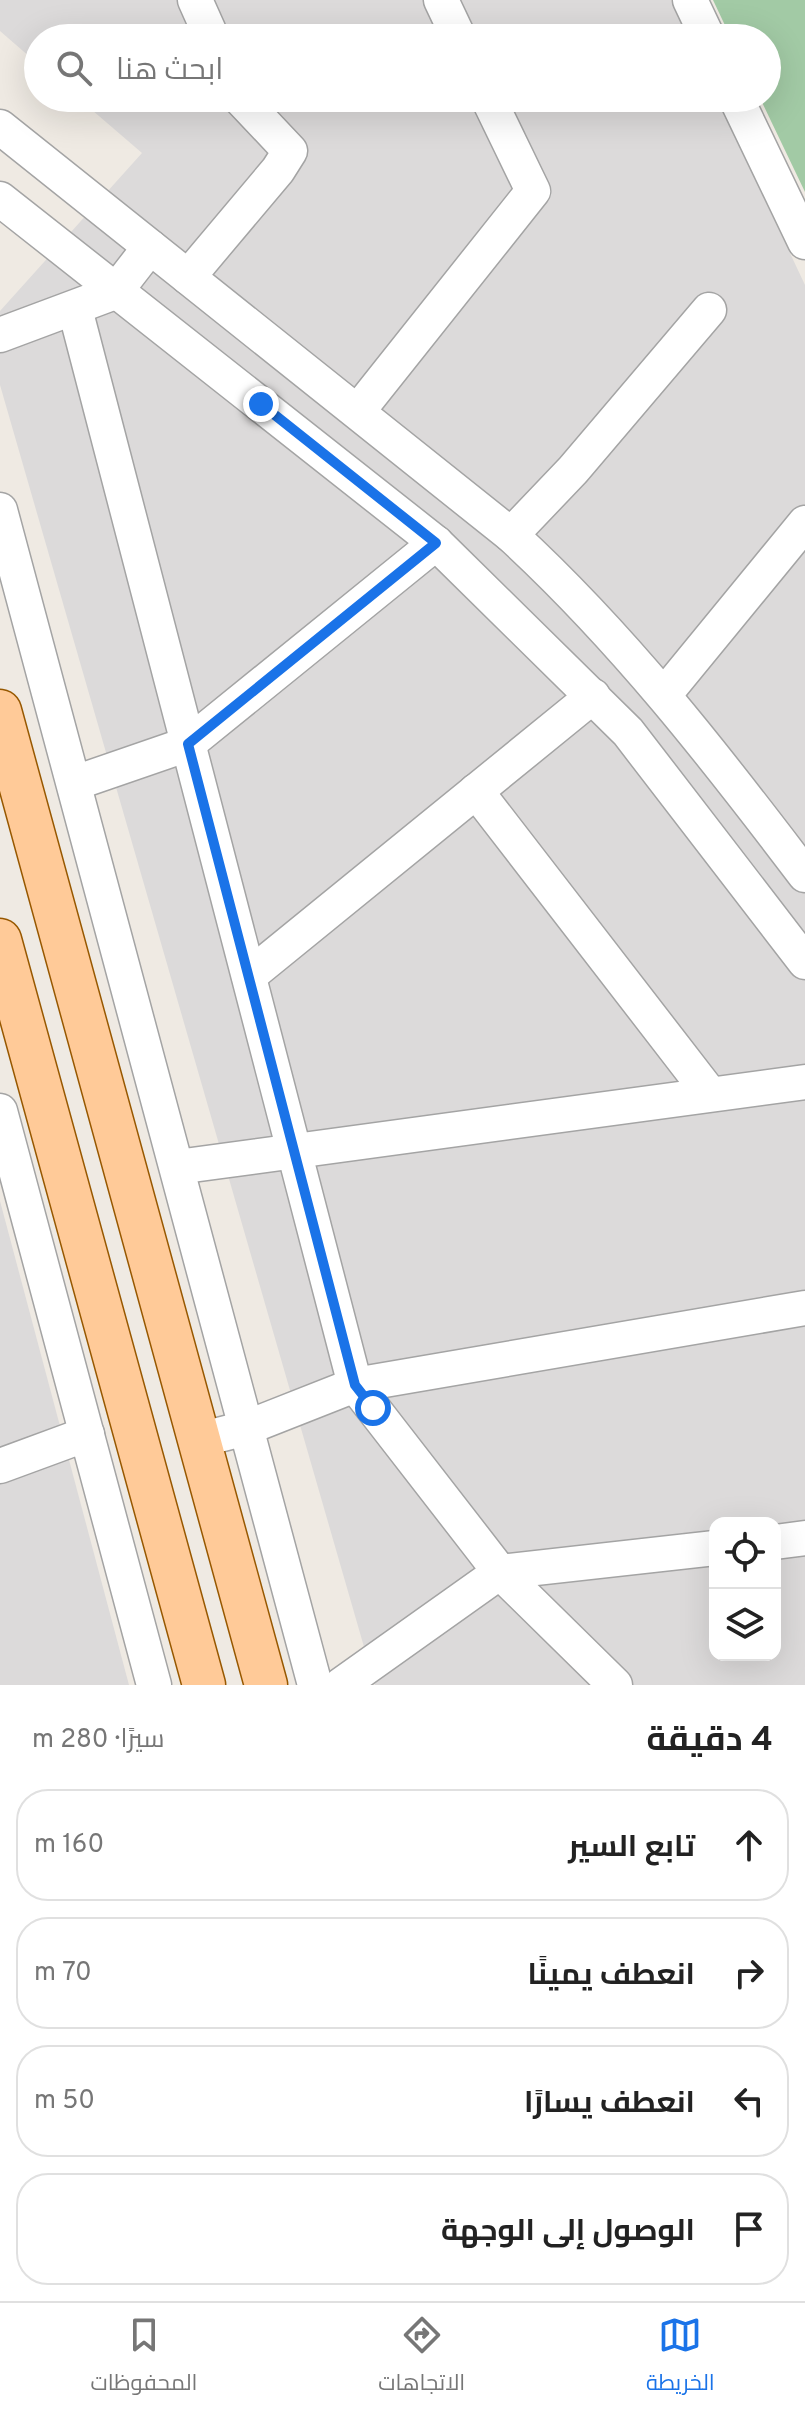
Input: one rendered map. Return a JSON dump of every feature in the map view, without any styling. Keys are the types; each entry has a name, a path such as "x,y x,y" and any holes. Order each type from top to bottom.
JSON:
{"main road":[{"path":"0,711 266,1685"},
{"path":"0,940 204,1685"}],"street":[{"path":"195,0 206,24"},
{"path":"441,0 452,24"},
{"path":"690,0 701,24"},
{"path":"188,277 278,170 290,151 253,112"},
{"path":"358,411 533,191 495,112"},
{"path":"743,112 805,242"},
{"path":"0,127 511,535 580,600 800,855"},
{"path":"0,199 436,543 593,696 654,765 805,962"},
{"path":"0,335 115,292 150,247"},
{"path":"75,309 355,1385 500,1572 615,1685"},
{"path":"511,535 573,470 709,310"},
{"path":"0,510 315,1685"},
{"path":"664,695 805,523"},
{"path":"75,783 188,744 436,543"},
{"path":"249,976 593,696"},
{"path":"476,791 710,1094"},
{"path":"177,1167 805,1082"},
{"path":"0,1111 6,1152 87,1434 154,1685"},
{"path":"6,1152 59,1156"},
{"path":"199,1440 246,1428 355,1385 805,1308"},
{"path":"0,1466 87,1434"},
{"path":"781,1541 805,1538"},
{"path":"341,1685 500,1572 709,1549"}],"shaded area":[{"path":"0,0 671,0 682,24 24,24 24,52 0,31"},
{"path":"94,112 724,112 805,285 805,1685 375,1685 0,385 0,311 142,153"},
{"path":"0,1201 129,1685 0,1685"}],"green space":[{"path":"713,0 805,0 805,192 767,112 781,112 781,24 724,24"}],"route":[{"path":"261,404 436,543 188,744 355,1385 373,1408"}]}
